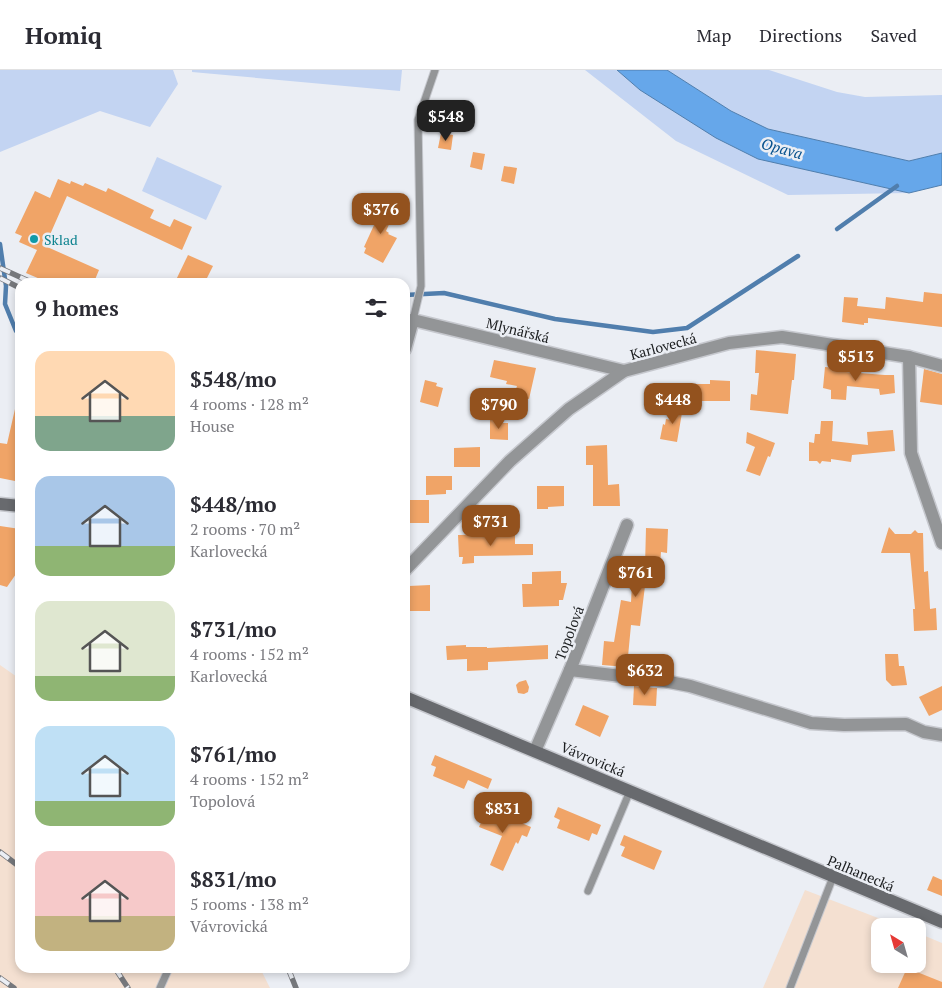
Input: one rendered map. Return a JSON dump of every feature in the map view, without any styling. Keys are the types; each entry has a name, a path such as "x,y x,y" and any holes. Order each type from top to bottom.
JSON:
{"street":[{"name":"Mlynářská","path":"412,317 624,371"},
{"name":"Karlovecká","path":"410,565 510,462 569,409 624,371 729,343 782,337 910,357 942,366"},
{"path":"910,357 912,453 942,543"},
{"path":"0,504 15,506"},
{"name":"Topolová","path":"536,751 627,525"},
{"path":"570,670 664,681 690,686 811,723 844,725 906,724 924,732 942,735"},
{"name":"Vávrovická","path":"410,698 769,851"},
{"name":"Palhanecká","path":"769,851 942,922"}],"lane":[{"path":"412,317 421,286 418,120 435,70"},
{"path":"588,891 630,791"},
{"path":"790,988 833,877"},
{"path":"160,988 168,973"}],"shaded area":[{"path":"0,70 173,70 178,84 150,127 100,111 0,152"},
{"path":"192,70 402,70 400,91 192,72"},
{"path":"585,70 617,70 640,90 758,159 909,193 788,195 676,141"},
{"path":"667,70 769,70 837,92 865,97 942,95 942,153 909,161 768,129 731,111"},
{"path":"157,157 222,186 206,220 142,191"},
{"path":"0,665 15,676 15,973 262,973 270,988 0,988"},
{"path":"805,890 878,918 871,918 871,973 926,973 926,936 942,943 942,988 763,988"}],"water":[{"name":"Opava","path":"617,70 667,70 731,111 768,129 909,161 942,153 942,185 909,193 758,159 716,138 640,90"}],"building":[{"path":"441,133 453,135 451,150 438,148"},
{"path":"473,152 485,154 482,170 470,167"},
{"path":"504,166 517,168 514,184 501,181"},
{"path":"58,179 70,184 71,181 83,186 85,183 106,192 108,188 154,210 150,218 170,227 174,219 192,227 182,250 67,196 45,246 99,270 96,278 38,278 26,273 37,250 19,242 22,236 15,233 35,191 50,198"},
{"path":"385,201 397,207 386,231 397,238 383,263 364,253 366,248 364,247"},
{"path":"188,255 213,266 207,278 177,278"},
{"path":"924,292 942,294 942,327 868,318 868,323 864,323 864,325 842,322 844,297 858,298 857,306 885,309 886,297 923,302"},
{"path":"756,350 796,354 788,414 750,410 751,394 757,395 759,373 755,373"},
{"path":"494,360 536,368 529,399 514,395 517,386 506,384 507,381 490,377"},
{"path":"825,367 847,369 846,372 894,375 895,393 880,395 879,389 847,386 846,400 831,399 831,390 823,388"},
{"path":"924,369 942,374 942,405 920,402"},
{"path":"425,380 437,383 436,386 443,388 438,407 420,402"},
{"path":"710,380 730,381 730,401 692,401 692,404 672,401 672,384 710,384"},
{"path":"672,403 683,407 677,442 660,439 663,424 665,425 666,419 671,420"},
{"path":"15,409 15,481 0,478 0,443 7,444"},
{"path":"490,419 504,420 503,423 508,423 508,440 490,439"},
{"path":"821,421 833,421 832,441 868,445 867,432 893,430 895,451 852,455 851,462 831,459 831,462 822,461 820,464 817,461 809,461 809,442 814,443 815,434 820,434"},
{"path":"747,432 775,443 760,476 746,471 755,447 746,443"},
{"path":"607,445 608,485 619,484 620,506 593,506 593,465 586,465 586,446"},
{"path":"480,447 480,467 454,467 454,448"},
{"path":"426,476 452,476 452,490 446,490 446,494 426,495"},
{"path":"537,486 564,486 564,506 537,509"},
{"path":"410,500 429,500 429,523 410,523"},
{"path":"0,526 15,528 15,575 7,587 0,585"},
{"path":"889,527 895,534 911,534 915,530 918,533 923,533 924,572 928,571 930,609 936,608 937,630 914,631 913,609 915,609 910,553 881,553"},
{"path":"646,528 668,529 667,553 661,552 659,579 653,578 652,587 645,586 640,626 631,625 627,667 602,665 604,641 614,642 621,600 631,602 633,565 645,566"},
{"path":"515,534 515,544 533,544 533,555 474,556 474,563 462,564 463,557 459,557 458,535"},
{"path":"561,571 561,583 567,583 563,600 559,600 559,606 523,607 522,584 532,584 532,572"},
{"path":"430,585 430,611 410,611 410,586"},
{"path":"466,645 466,647 487,648 548,645 548,659 488,662 488,670 467,671 467,659 447,660 446,646"},
{"path":"885,654 898,654 899,666 904,666 907,685 892,686 886,680"},
{"path":"526,680 529,687 528,692 524,694 518,693 516,685"},
{"path":"634,686 657,688 656,706 633,705"},
{"path":"942,686 942,710 929,716 919,697"},
{"path":"583,705 609,716 600,737 575,725"},
{"path":"435,755 492,779 488,789 468,780 464,789 433,776 436,767 431,765"},
{"path":"482,806 531,827 527,837 522,835 518,844 516,842 503,871 490,865 502,836 479,827 483,818 478,816"},
{"path":"558,807 601,825 597,835 592,833 589,841 557,828 560,820 554,817"},
{"path":"624,835 662,851 654,870 621,856 625,847 620,845"},
{"path":"933,876 942,880 942,896 927,890"},
{"path":"905,973 920,973 942,982 942,988 898,988"}],"waterway":[{"path":"837,229 897,186"},
{"path":"0,244 6,286 5,304 15,329"},
{"path":"410,295 444,293 555,319 653,332 687,328 798,256"}],"railway":[{"path":"0,268 22,278"},
{"path":"0,278 15,286"},
{"path":"0,852 15,863"},
{"path":"118,973 128,988"},
{"path":"290,973 296,988"},
{"path":"0,978 14,988"}],"place":[{"name":"Sklad","path":"34,239"}]}
